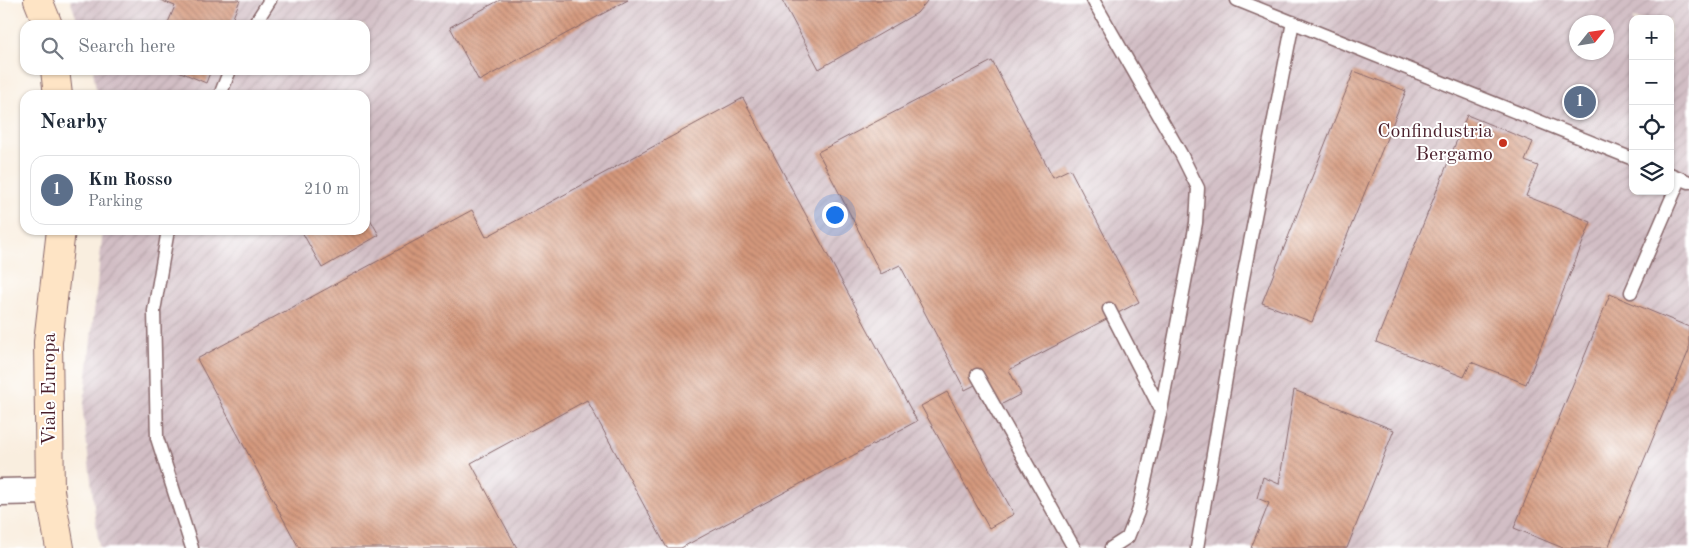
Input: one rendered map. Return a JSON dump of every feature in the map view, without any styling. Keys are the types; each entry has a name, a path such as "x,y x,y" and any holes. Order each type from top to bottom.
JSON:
{"street":[{"path":"38,0 46,20"},
{"path":"56,75 57,90"},
{"name":"Viale Europa","path":"60,235 48,342 50,492 60,548"},
{"path":"0,492 50,492"}],"lane":[{"path":"257,20 270,0"},
{"path":"1093,0 1182,154 1198,188 1196,222 1161,410 1138,512 1128,537 1110,548"},
{"path":"1238,0 1629,157"},
{"path":"1197,548 1242,286 1292,22"},
{"path":"222,90 228,75"},
{"path":"1631,292 1680,178"},
{"path":"167,235 154,311 157,438 192,548"},
{"path":"1109,309 1161,410"},
{"path":"977,376 1074,548"}],"shaded area":[{"path":"70,0 1689,0 1689,548 99,548 83,412 102,235 370,235 370,90 96,90 94,75 370,75 370,20 77,20"}],"building":[{"path":"160,0 240,0 232,20 169,20 175,6"},
{"path":"500,0 628,0 479,81 450,27"},
{"path":"782,0 928,0 917,13 819,69"},
{"path":"992,61 1053,177 1070,169 1139,302 1009,370 1021,394 989,411 975,385 965,390 900,265 881,274 818,152"},
{"path":"1354,71 1406,91 1312,322 1262,303"},
{"path":"188,75 209,75 206,83"},
{"path":"743,98 917,421 681,548 667,548 587,400 471,463 517,548 299,548 197,359 472,210 486,237"},
{"path":"1467,115 1533,142 1525,161 1538,166 1526,196 1591,222 1526,384 1471,362 1464,377 1376,342"},
{"path":"370,219 379,235 322,268 304,235 370,235"},
{"path":"1610,294 1689,327 1689,350 1608,548 1563,548 1514,528"},
{"path":"1294,390 1394,430 1347,548 1251,548 1269,503 1257,498 1263,477 1279,484"},
{"path":"947,392 1014,514 989,528 921,406"}],"place":[{"name":"Km Rosso","path":"1580,102"},
{"name":"Confindustria Bergamo","path":"1503,143"}]}
